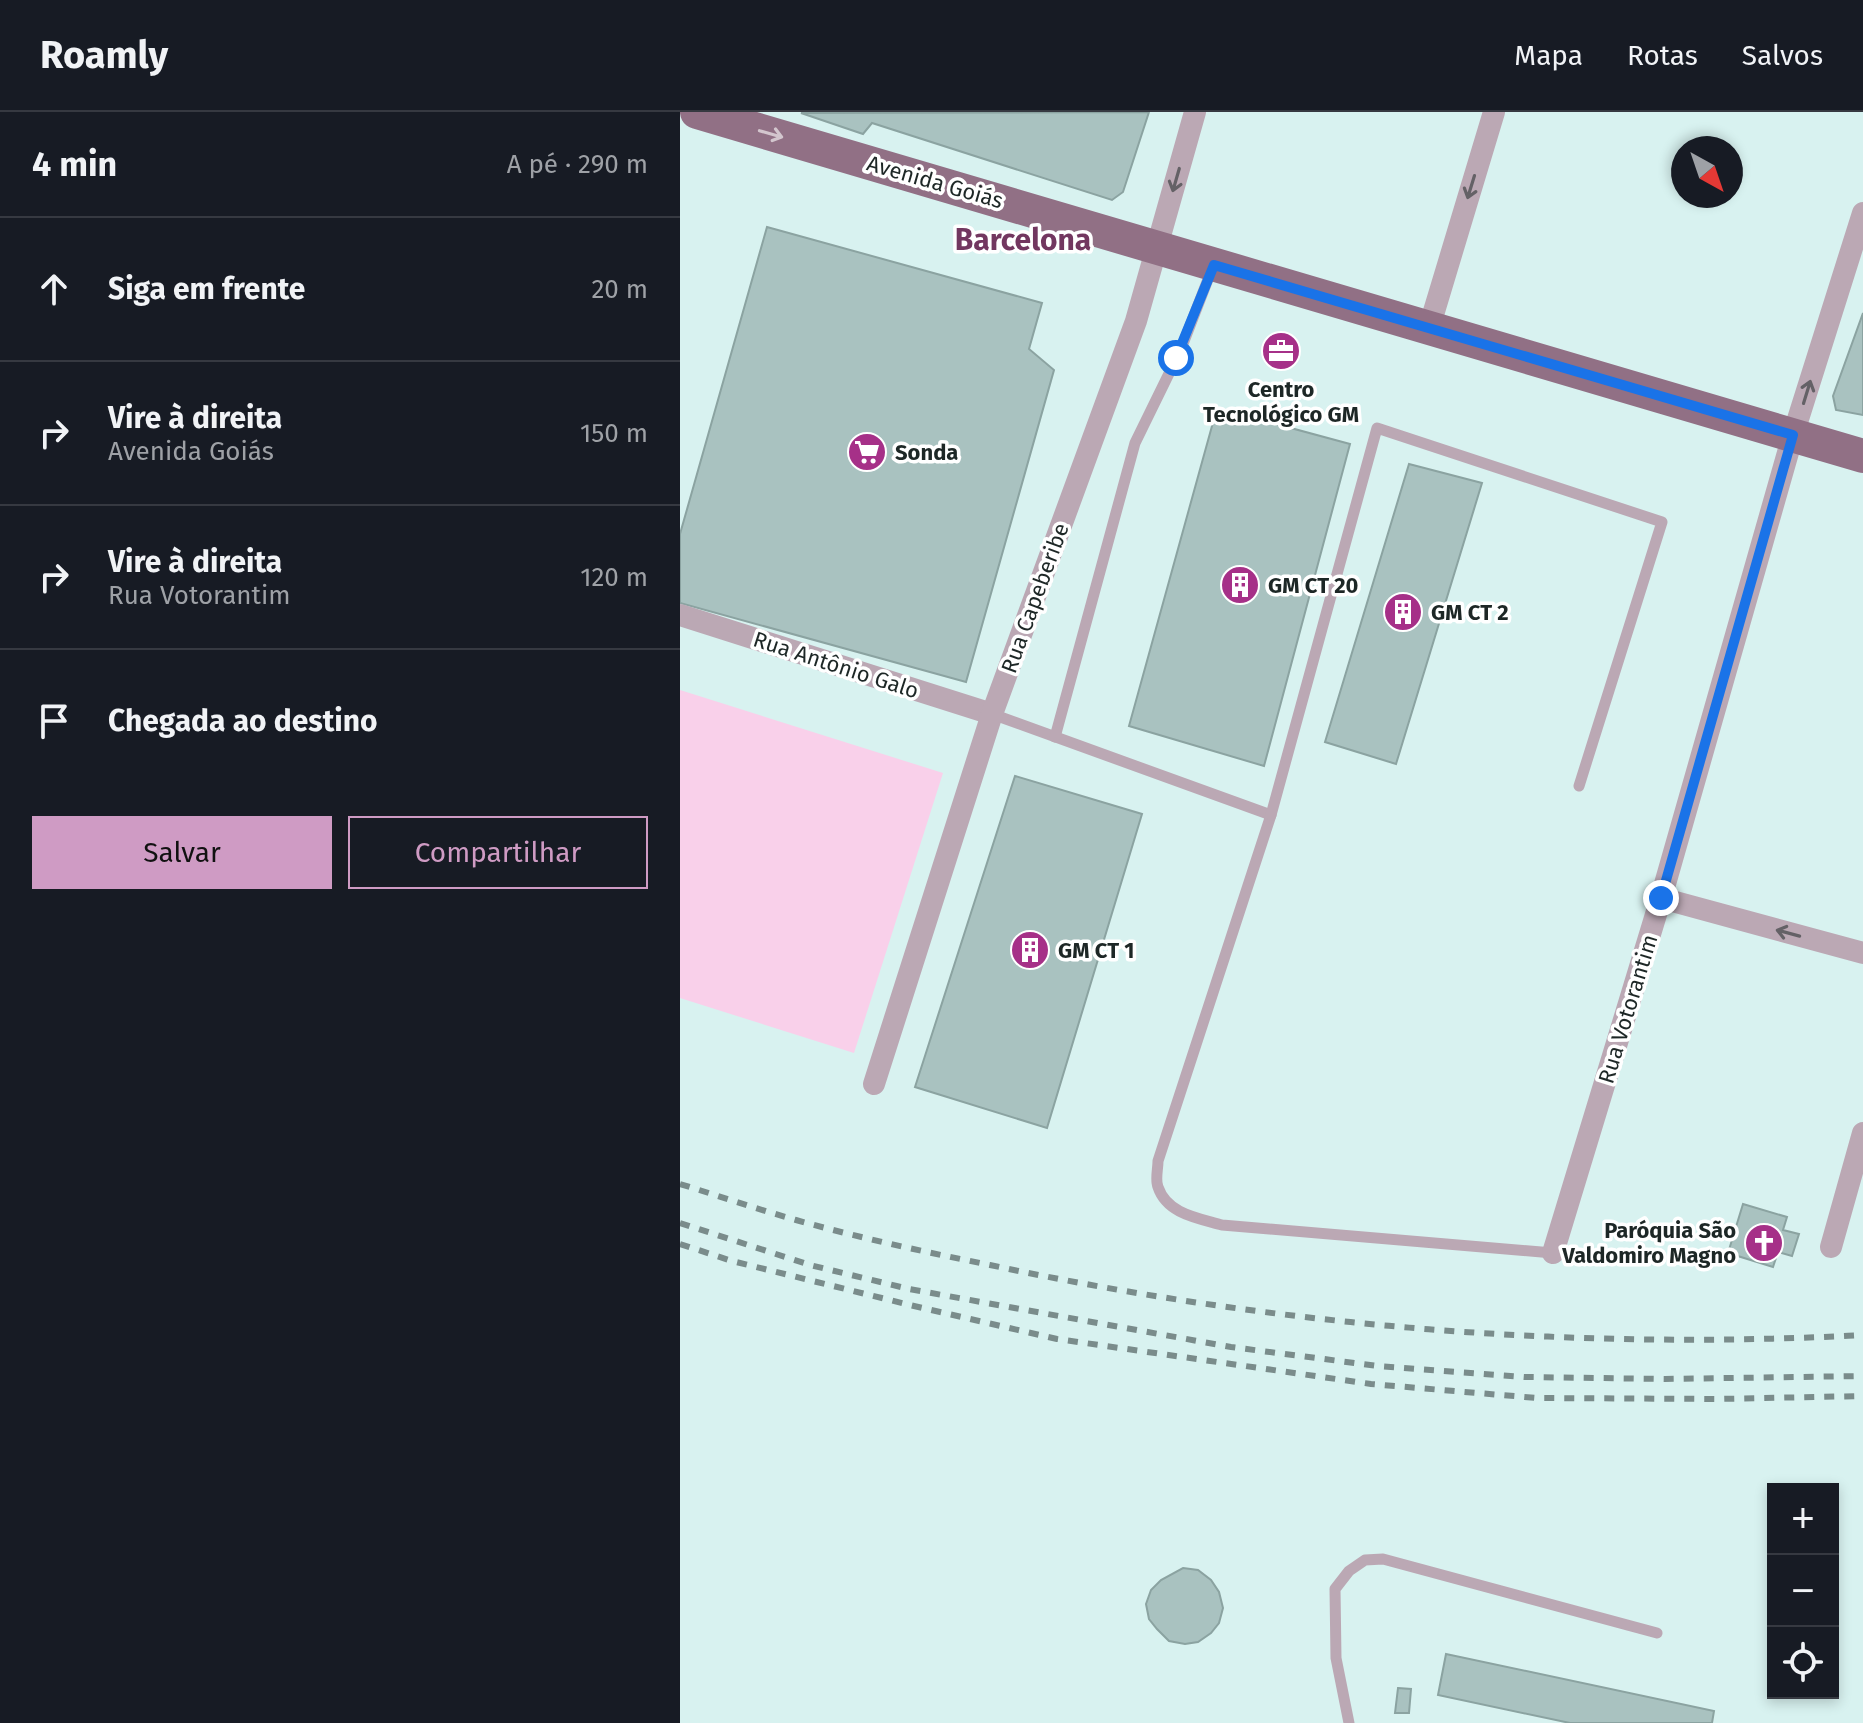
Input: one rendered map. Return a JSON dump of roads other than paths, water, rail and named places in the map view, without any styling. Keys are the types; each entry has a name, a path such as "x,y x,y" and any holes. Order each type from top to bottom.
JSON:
{"main road":[{"name":"Avenida Goiás","path":"697,112 1863,456"}],"street":[{"name":"Rua Capeberibe","path":"874,1084 992,714 1136,321 1195,112"},
{"path":"1429,328 1494,112"},
{"name":"Rua Votorantim","path":"1553,1253 1661,898 1793,435 1863,213"},
{"name":"Rua Antônio Galo","path":"680,615 992,714"},
{"path":"1661,898 1863,953"},
{"path":"1831,1247 1863,1133"}],"lane":[{"path":"1055,737 1135,443 1181,349 1214,265"},
{"path":"1553,1253 1222,1225 1178,1212 1165,1200 1157,1185 1158,1161 1271,815 1377,428 1662,522 1579,786"},
{"path":"992,714 1271,815"},
{"path":"1349,1723 1336,1658 1335,1589 1349,1571 1365,1560 1383,1559 1657,1633"}],"railway":[{"path":"680,1184 820,1227 941,1255 1098,1286 1315,1318 1534,1336 1753,1339 1863,1335"},
{"path":"680,1223 810,1265 909,1289 1231,1347 1378,1366 1525,1377 1665,1379 1863,1376"},
{"path":"680,1244 732,1261 1057,1339 1371,1384 1537,1398 1863,1396"}],"place":[{"name":"Centro Tecnológico GM","path":"1281,351"},
{"name":"Sonda","path":"867,452"},
{"name":"GM CT 20","path":"1240,585"},
{"name":"GM CT 2","path":"1403,612"},
{"name":"GM CT 1","path":"1030,950"},
{"name":"Paróquia São Valdomiro Magno","path":"1764,1243"}],"district":[{"name":"Barcelona","path":"1023,240"}]}
